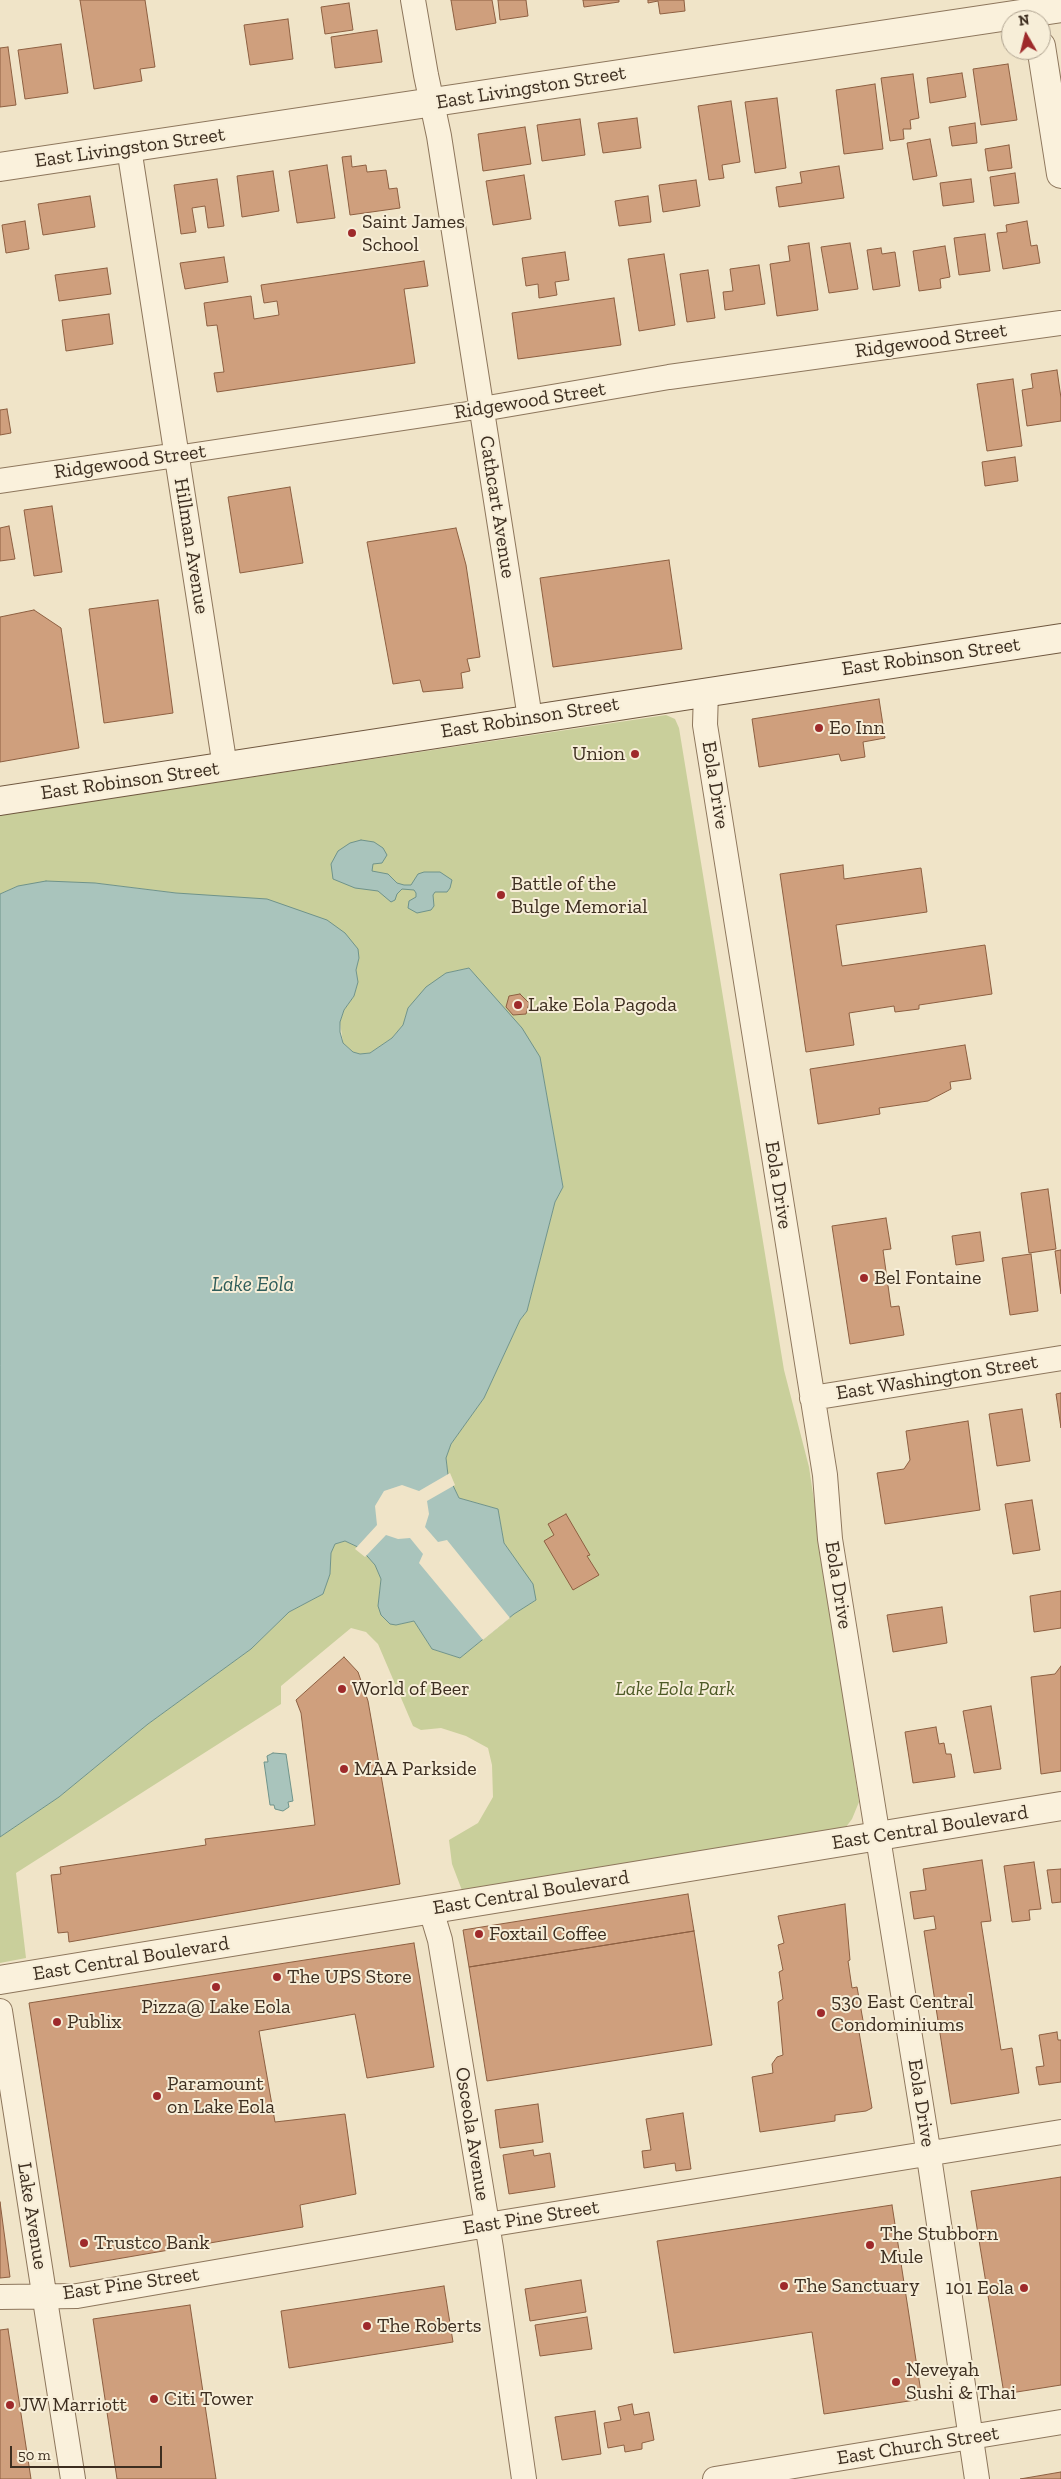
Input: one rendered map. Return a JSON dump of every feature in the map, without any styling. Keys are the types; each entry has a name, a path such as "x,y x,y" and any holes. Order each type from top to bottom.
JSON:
{"street":[{"name":"Cathcart Avenue","path":"414,0 431,103 439,136 530,718"},
{"name":"East Livingston Street","path":"0,167 1001,16"},
{"path":"1043,60 1061,174"},
{"name":"Hillman Avenue","path":"129,148 225,767"},
{"name":"Ridgewood Street","path":"0,481 482,410 669,377 1061,323"},
{"name":"East Robinson Street","path":"0,801 530,718 1061,638"},
{"name":"Eola Drive","path":"706,691 705,725 825,1475 830,1539 928,2154 977,2479"},
{"name":"East Washington Street","path":"812,1398 1061,1358"},
{"name":"East Central Boulevard","path":"0,1980 1061,1806"},
{"name":"Osceola Avenue","path":"431,1910 440,1940 487,2225 524,2479"},
{"name":"Lake Avenue","path":"0,2011 73,2479"},
{"name":"East Pine Street","path":"0,2297 77,2296 487,2225 1061,2132"},
{"name":"East Church Street","path":"715,2479 1061,2422"}],"green space":[{"name":"Lake Eola Park","path":"666,715 675,719 679,728 784,1370 809,1467 859,1802 852,1819 846,1827 463,1893 452,1864 449,1840 478,1823 493,1797 492,1765 488,1748 466,1736 441,1728 421,1730 413,1726 378,1644 366,1632 351,1628 281,1686 281,1704 16,1873 26,1958 0,1963 0,1837 59,1797 148,1724 251,1649 289,1612 323,1594 330,1574 331,1553 335,1544 345,1541 360,1548 375,1565 381,1579 378,1606 396,1625 414,1621 432,1649 460,1658 514,1614 536,1600 518,1564 504,1543 498,1509 459,1498 448,1475 446,1458 451,1444 484,1398 520,1320 527,1311 555,1202 563,1187 540,1057 469,968 446,973 408,1008 403,1025 392,1038 370,1053 360,1055 353,1052 343,1043 340,1022 344,1010 354,996 358,982 356,970 359,958 176,893 95,883 18,886 0,894 0,815"}],"water":[{"path":"361,840 374,842 383,848 387,855 382,863 373,864 372,871 388,874 397,883 404,885 411,885 418,874 440,872 452,880 450,888 447,892 435,892 433,895 434,906 431,910 417,913 408,908 409,901 416,897 414,890 402,889 397,894 395,900 391,902 378,891 355,888 333,879 331,864 338,851 350,843"},
{"name":"Lake Eola","path":"46,881 95,883 176,893 267,899 327,920 345,933 358,949 359,958 356,970 358,982 354,996 344,1010 340,1022 340,1032 343,1043 353,1052 360,1054 370,1053 392,1038 403,1025 408,1008 426,987 446,973 469,968 522,1028 540,1057 563,1187 555,1202 527,1311 520,1320 484,1398 451,1444 446,1458 448,1475 459,1498 498,1509 504,1543 533,1584 536,1600 514,1614 460,1658 432,1649 414,1621 396,1625 390,1624 381,1615 378,1606 381,1579 375,1565 360,1548 345,1541 335,1544 331,1553 330,1574 323,1594 289,1612 251,1649 148,1724 59,1797 0,1837 0,894 18,886"},
{"path":"273,1753 286,1754 293,1801 288,1802 289,1807 283,1811 275,1809 274,1805 270,1805 264,1762 268,1762 267,1756"}],"pier":[{"path":"450,1473 455,1485 427,1501 429,1514 425,1527 438,1542 447,1540 510,1618 483,1640 419,1563 423,1554 410,1538 398,1539 386,1535 365,1557 355,1549 377,1525 375,1506 384,1491 402,1485 419,1491"}],"building":[{"path":"80,0 145,0 155,67 140,69 142,81 94,89"},
{"path":"451,0 492,0 496,23 456,30"},
{"path":"498,0 526,0 528,16 500,20"},
{"path":"583,0 619,0 619,2 584,7"},
{"path":"648,0 684,0 685,11 660,14 658,1 648,3"},
{"path":"349,3 353,30 325,34 321,7"},
{"path":"288,19 293,59 250,65 244,25"},
{"path":"377,30 382,62 335,68 331,37"},
{"path":"61,44 68,93 25,99 18,50"},
{"path":"8,47 16,105 0,107 0,48"},
{"path":"1008,64 1017,120 981,125 973,69"},
{"path":"962,73 966,97 930,103 927,78"},
{"path":"913,74 919,118 910,120 911,129 903,129 904,139 890,141 881,78"},
{"path":"875,84 883,149 844,154 836,90"},
{"path":"777,98 786,168 755,173 745,102"},
{"path":"731,101 740,162 722,165 724,178 709,180 698,106"},
{"path":"637,118 641,148 603,153 598,123"},
{"path":"580,119 585,155 542,161 537,125"},
{"path":"975,123 977,143 952,146 949,127"},
{"path":"525,127 531,164 483,171 478,134"},
{"path":"930,139 937,176 913,180 907,143"},
{"path":"1009,145 1012,168 988,171 985,149"},
{"path":"351,156 352,167 366,165 367,172 386,170 389,189 397,188 400,208 350,215 342,157"},
{"path":"327,165 335,218 297,223 289,171"},
{"path":"839,166 844,198 779,207 776,187 802,183 800,172"},
{"path":"273,171 279,211 242,217 237,176"},
{"path":"1015,173 1019,203 994,206 990,177"},
{"path":"524,175 531,219 493,225 486,181"},
{"path":"217,179 224,226 208,228 205,206 192,208 196,232 181,234 174,185"},
{"path":"971,179 974,202 943,206 940,183"},
{"path":"696,180 700,206 663,212 659,185"},
{"path":"90,196 95,227 43,235 38,204"},
{"path":"648,196 651,222 619,226 615,201"},
{"path":"25,221 29,249 6,253 2,225"},
{"path":"1027,221 1031,246 1037,245 1040,263 1003,269 997,233 1007,232 1006,225"},
{"path":"985,234 990,271 959,275 954,238"},
{"path":"809,243 818,310 777,316 770,264 790,261 788,246"},
{"path":"850,243 858,289 829,293 821,247"},
{"path":"945,246 950,277 940,279 941,288 919,291 913,251"},
{"path":"881,248 882,254 895,252 900,286 873,290 867,250"},
{"path":"565,252 569,280 555,282 557,295 539,298 538,284 526,286 522,258"},
{"path":"664,254 675,325 639,331 628,259"},
{"path":"224,257 228,282 185,289 180,263"},
{"path":"424,261 428,286 404,289 415,363 217,392 214,373 224,372 217,325 207,326 204,303 251,296 254,319 279,315 277,301 264,303 261,285"},
{"path":"759,265 765,304 725,310 723,292 733,291 730,269"},
{"path":"107,268 111,294 59,301 55,275"},
{"path":"708,270 715,318 687,322 680,274"},
{"path":"614,298 621,345 518,359 512,313"},
{"path":"109,314 113,344 66,351 62,320"},
{"path":"1057,370 1061,398 1061,421 1027,426 1022,390 1033,388 1031,374"},
{"path":"1013,379 1022,446 987,451 977,384"},
{"path":"7,409 11,433 0,435 0,410"},
{"path":"1015,457 1018,481 985,486 982,462"},
{"path":"290,487 303,563 240,573 228,497"},
{"path":"52,506 62,572 34,576 24,510"},
{"path":"9,526 15,559 0,561 0,528"},
{"path":"456,528 466,565 480,657 467,659 470,671 461,673 463,688 423,692 420,680 393,684 367,542"},
{"path":"669,560 682,649 553,667 540,578"},
{"path":"158,600 173,713 104,723 89,609"},
{"path":"34,610 61,628 79,748 0,762 0,617"},
{"name":"Eo Inn","path":"879,699 885,738 863,742 865,757 841,761 839,754 759,767 752,719"},
{"path":"843,865 844,879 921,868 927,912 836,925 842,966 985,945 992,994 919,1005 919,1009 895,1012 894,1006 849,1013 854,1045 806,1052 780,874"},
{"name":"Lake Eola Pagoda","path":"520,994 529,1003 526,1014 513,1015 506,1007 509,996"},
{"path":"965,1045 971,1079 950,1082 951,1089 928,1101 879,1108 880,1114 818,1124 810,1069"},
{"path":"1048,1189 1056,1249 1029,1253 1021,1193"},
{"name":"Bel Fontaine","path":"886,1218 891,1249 883,1250 891,1307 899,1306 904,1335 850,1344 832,1226"},
{"path":"980,1232 984,1261 956,1265 952,1236"},
{"path":"1061,1250 1061,1294 1055,1251"},
{"path":"1031,1254 1038,1311 1010,1315 1002,1258"},
{"path":"1061,1393 1061,1428 1056,1394"},
{"path":"1022,1409 1030,1461 997,1466 989,1414"},
{"path":"968,1421 980,1510 885,1524 877,1473 904,1469 910,1460 906,1431"},
{"path":"1032,1500 1040,1550 1013,1554 1005,1504"},
{"path":"566,1514 590,1555 587,1556 599,1575 573,1590 544,1541 554,1535 548,1524"},
{"path":"1061,1591 1061,1628 1034,1632 1030,1596"},
{"path":"942,1607 947,1643 893,1652 887,1615"},
{"name":"MAA Parkside","path":"344,1657 358,1672 368,1701 400,1884 69,1942 68,1932 58,1933 51,1875 61,1874 60,1867 206,1845 205,1839 315,1825 301,1713 296,1700"},
{"path":"1061,1666 1061,1771 1041,1774 1031,1677 1055,1674"},
{"path":"991,1706 1001,1769 974,1773 963,1711"},
{"path":"936,1727 939,1744 944,1743 946,1754 951,1754 955,1777 913,1783 905,1732"},
{"path":"982,1860 991,1921 981,1922 1001,2050 1012,2048 1019,2093 951,2104 924,1931 936,1929 934,1916 914,1919 910,1892 926,1890 923,1869"},
{"path":"1034,1862 1041,1909 1029,1910 1030,1920 1012,1922 1004,1866"},
{"path":"1061,1869 1061,1902 1052,1903 1047,1870"},
{"path":"688,1894 694,1931 469,1967 463,1930"},
{"name":"530 East Central Condominiums","path":"845,1904 850,1960 848,1961 852,1988 857,1987 864,2026 858,2026 872,2108 866,2111 835,2115 835,2121 760,2132 752,2077 773,2073 772,2064 777,2057 783,2055 778,2002 783,1999 779,1972 783,1970 778,1945 784,1943 778,1916"},
{"path":"694,1931 712,2045 487,2081 469,1967"},
{"name":"Paramount on Lake Eola","path":"414,1943 434,2067 367,2078 355,2014 259,2031 275,2122 345,2114 356,2194 300,2205 303,2227 70,2267 29,2003"},
{"path":"1057,2032 1058,2040 1061,2040 1061,2082 1039,2085 1036,2067 1044,2066 1039,2035"},
{"path":"538,2104 543,2142 500,2148 495,2110"},
{"path":"683,2113 691,2169 676,2171 675,2163 644,2168 642,2151 651,2150 646,2119"},
{"path":"533,2150 534,2156 550,2153 555,2187 509,2194 503,2155"},
{"name":"101 Eola","path":"1061,2177 1061,2385 1004,2394 971,2191"},
{"path":"0,2202 10,2277 0,2278"},
{"name":"The Sanctuary","path":"892,2205 922,2399 824,2414 812,2332 674,2353 657,2241"},
{"path":"581,2280 586,2312 530,2321 525,2289"},
{"name":"The Roberts","path":"444,2286 453,2342 289,2368 281,2311"},
{"name":"Citi Tower","path":"190,2305 216,2479 117,2479 93,2319"},
{"path":"587,2317 592,2349 540,2356 535,2325"},
{"name":"JW Marriott","path":"8,2329 31,2479 0,2479 0,2330"},
{"path":"632,2404 634,2415 649,2412 654,2440 642,2443 642,2449 625,2452 624,2445 608,2448 604,2423 621,2420 618,2407"},
{"path":"595,2411 601,2454 562,2460 555,2417"},
{"path":"1061,2472 1061,2479 1020,2479"}],"place":[{"name":"Saint James School","path":"352,233"},
{"name":"Eo Inn","path":"819,728"},
{"name":"Union","path":"635,754"},
{"name":"Battle of the Bulge Memorial","path":"501,895"},
{"name":"Lake Eola Pagoda","path":"518,1005"},
{"name":"Bel Fontaine","path":"864,1278"},
{"name":"World of Beer","path":"342,1689"},
{"name":"MAA Parkside","path":"344,1769"},
{"name":"Foxtail Coffee","path":"479,1934"},
{"name":"The UPS Store","path":"277,1977"},
{"name":"Pizza@ Lake Eola","path":"216,1987"},
{"name":"530 East Central Condominiums","path":"821,2013"},
{"name":"Publix","path":"57,2022"},
{"name":"Paramount on Lake Eola","path":"157,2096"},
{"name":"Trustco Bank","path":"84,2243"},
{"name":"The Stubborn Mule","path":"870,2245"},
{"name":"The Sanctuary","path":"784,2286"},
{"name":"101 Eola","path":"1024,2288"},
{"name":"The Roberts","path":"367,2326"},
{"name":"Neveyah Sushi & Thai","path":"896,2382"},
{"name":"Citi Tower","path":"154,2399"},
{"name":"JW Marriott","path":"10,2405"}]}
